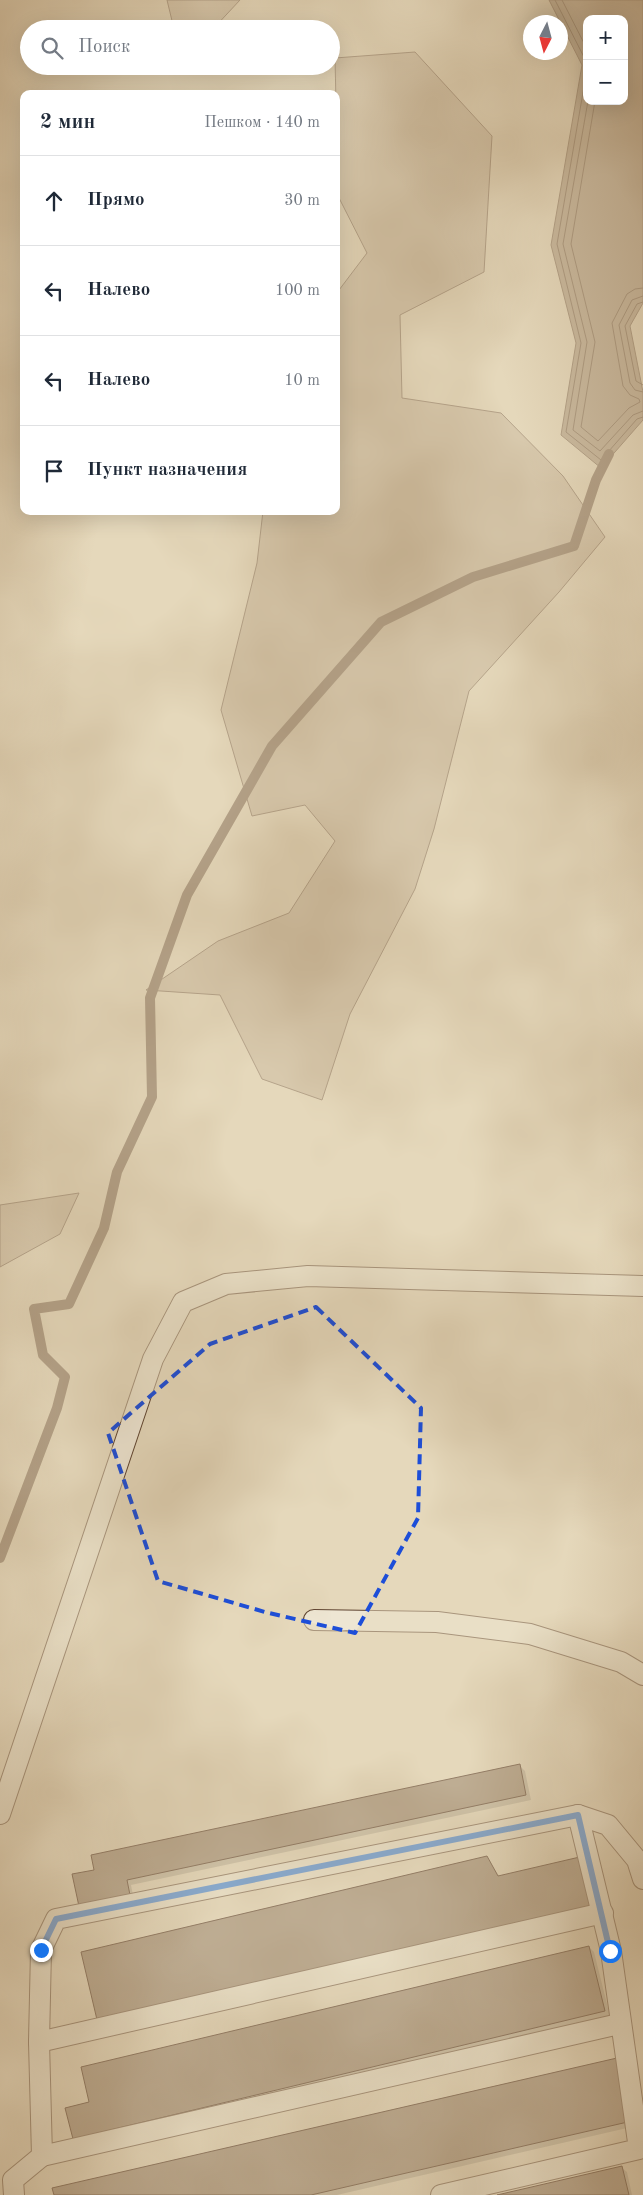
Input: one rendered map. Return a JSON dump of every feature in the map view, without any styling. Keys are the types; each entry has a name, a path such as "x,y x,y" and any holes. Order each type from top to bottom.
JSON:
{"lane":[{"path":"0,1814 153,1359 183,1302 226,1284 308,1276 643,1286"},
{"path":"314,1620 437,1622 530,1634 620,1662 643,1675"},
{"path":"42,2156 39,2042 41,1950 56,1919 578,1815 608,1825 637,1860 643,1879"},
{"path":"441,2195 639,2150 610,1951 603,1913 578,1815"},
{"path":"39,2042 603,1913"},
{"path":"14,2195 13,2180 42,2156 620,2024"}],"highlighted area":[{"path":"316,1307 421,1408 418,1518 355,1633 265,1612 158,1581 108,1433 210,1344"}],"shaded area":[{"path":"167,0 240,0 221,20 172,20"},
{"path":"415,52 492,136 484,272 400,315 402,398 501,413 563,476 605,537 559,592 469,691 434,829 415,889 350,1014 322,1100 262,1079 220,995 146,990 218,941 289,913 335,841 305,805 252,816 221,710 257,563 263,515 340,515 340,289 367,253 340,200 340,90 336,90 335,75 340,75 340,58"},
{"path":"79,1193 60,1234 0,1267 0,1205"}],"water":[{"path":"549,0 643,0 643,303 630,326 643,392 643,420 601,468 561,435 576,343 551,245 582,65 568,37 568,15 557,15"}],"building":[{"path":"520,1764 526,1795 127,1880 131,1900 80,1911 72,1874 94,1870 91,1855"},
{"path":"487,1856 498,1876 584,1856 596,1906 98,2024 81,1952"},
{"path":"589,1946 605,2011 73,2139 65,2108 89,2102 81,2067"},
{"path":"617,2058 632,2121 311,2195 54,2195 52,2188"},
{"path":"622,2166 629,2195 497,2195"}],"waterway":[{"path":"0,1558 57,1408 65,1377 43,1355 34,1309 69,1304 104,1228 117,1172 152,1097 150,998 187,895 272,746 381,622 473,577 574,546 596,480 609,454"}],"route":[{"path":"41,1950 56,1919 578,1815 603,1913 610,1951"}]}
